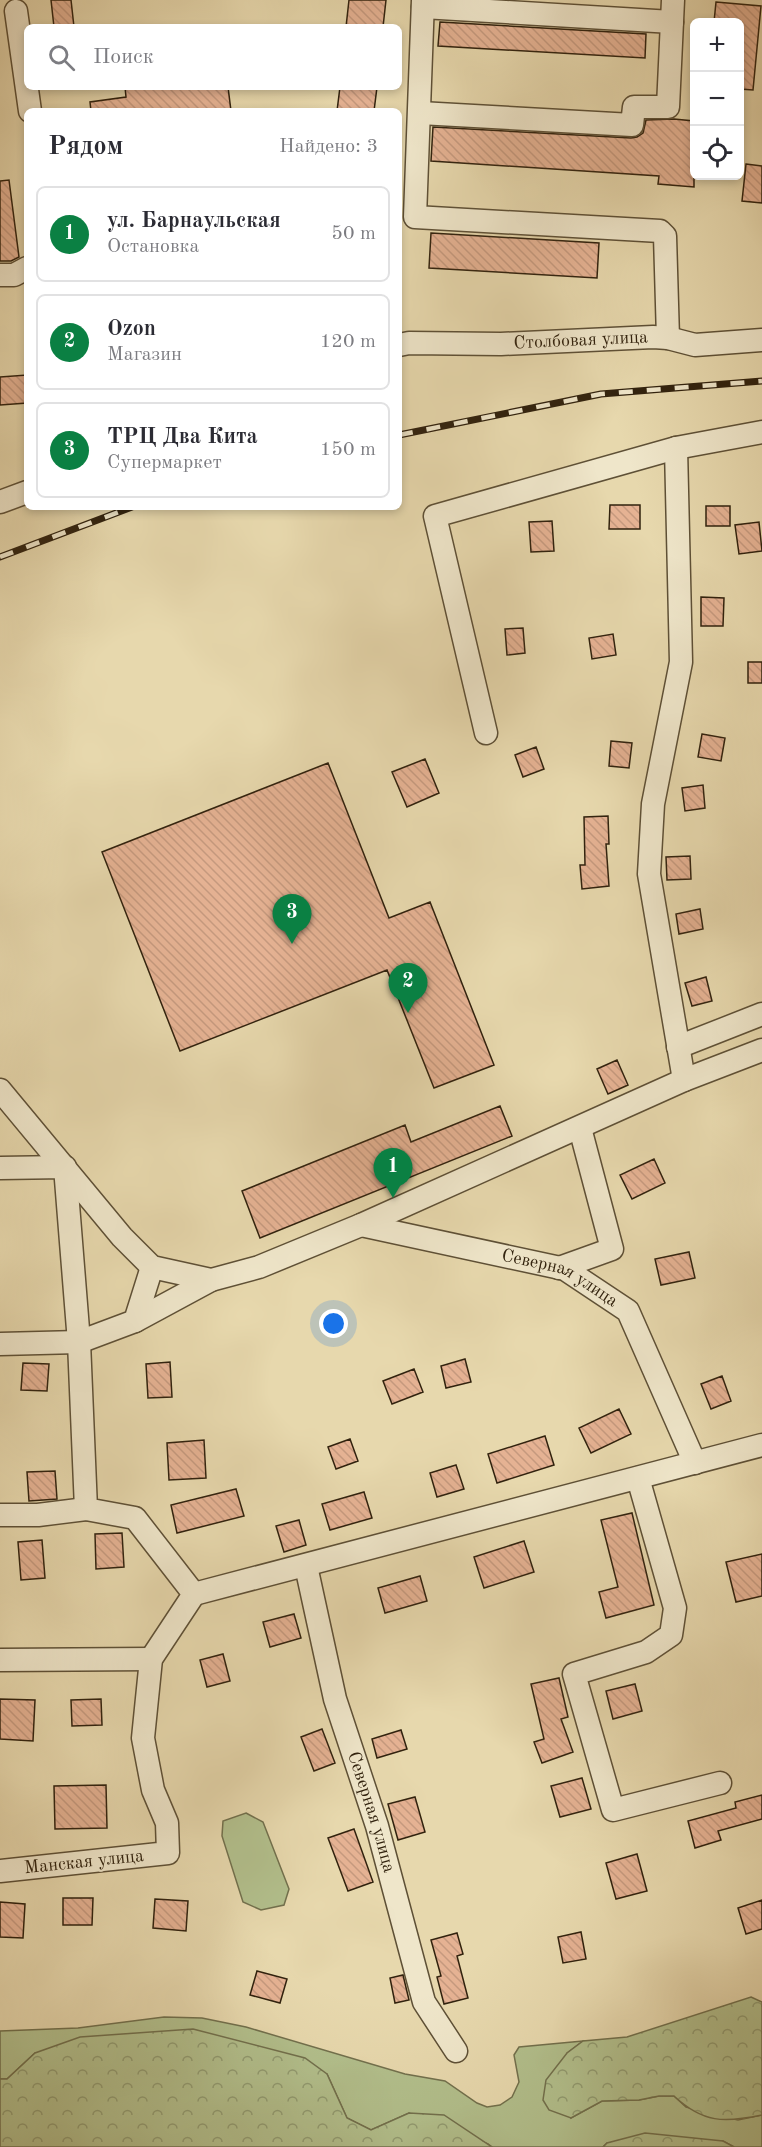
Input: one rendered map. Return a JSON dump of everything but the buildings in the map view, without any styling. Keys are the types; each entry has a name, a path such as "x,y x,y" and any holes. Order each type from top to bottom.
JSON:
{"street":[{"path":"420,112 632,125 634,107 668,106 673,11 423,3 415,217 660,231 665,236 668,338"},
{"path":"16,11 24,68"},
{"path":"27,90 30,108"},
{"path":"0,275 14,275 24,270"},
{"name":"Столбовая улица","path":"402,344 501,344 668,338 695,345 762,340"},
{"path":"486,733 435,516 676,448 762,432"},
{"path":"676,448 681,662 653,804 649,874 684,1080"},
{"path":"0,502 24,493"},
{"path":"678,1047 762,1014"},
{"path":"0,1344 79,1342 135,1321 210,1280 259,1267 361,1225 684,1080 762,1050"},
{"path":"0,1090 122,1237 152,1267 210,1280"},
{"path":"560,1268 612,1249 580,1128"},
{"path":"0,1168 65,1167"},
{"path":"65,1167 79,1342 86,1509"},
{"name":"Северная улица","path":"361,1225 565,1269 628,1311 695,1462"},
{"path":"135,1321 152,1267"},
{"path":"0,1660 151,1659 194,1594 762,1445"},
{"path":"638,1478 675,1608 671,1635 646,1652 574,1674 612,1810 720,1783"},
{"path":"0,1515 38,1515 86,1509 135,1518 194,1594"},
{"name":"Северная улица","path":"306,1566 335,1699 376,1826 424,2002 456,2051"},
{"name":"Манская улица","path":"0,1871 168,1853 167,1823 153,1790 143,1738 151,1659"}],"green space":[{"path":"246,1813 263,1822 289,1889 284,1905 261,1910 243,1902 222,1836 223,1821"},
{"path":"751,1997 762,2002 762,2115 725,2120 715,2119 695,2111 674,2096 659,2096 639,2100 602,2101 571,2118 549,2110 543,2100 546,2080 567,2053 583,2041 627,2037"},
{"path":"164,2017 202,2018 246,2027 405,2074 445,2081 477,2103 487,2107 500,2105 512,2097 519,2082 514,2055 519,2047 583,2041 567,2053 571,2118 602,2101 674,2096 686,2107 738,2120 762,2115 762,2147 734,2147 723,2141 607,2143 603,2147 492,2147 409,2113 371,2130 347,2118 327,2074 35,2053 7,2079 0,2079 0,2031 78,2028"},
{"path":"193,2029 305,2058 327,2074 347,2118 371,2130 409,2113 444,2115 492,2147 0,2147 0,2079 7,2079 35,2053 80,2037"},
{"path":"645,2133 723,2141 734,2147 603,2147 607,2143"}],"railway":[{"path":"402,434 601,394 762,381"},
{"path":"0,557 124,510"}],"place":[{"name":"ТРЦ Два Кита","path":"292,944"},
{"name":"Ozon","path":"408,1013"},
{"name":"ул. Барнаульская","path":"393,1198"}]}
